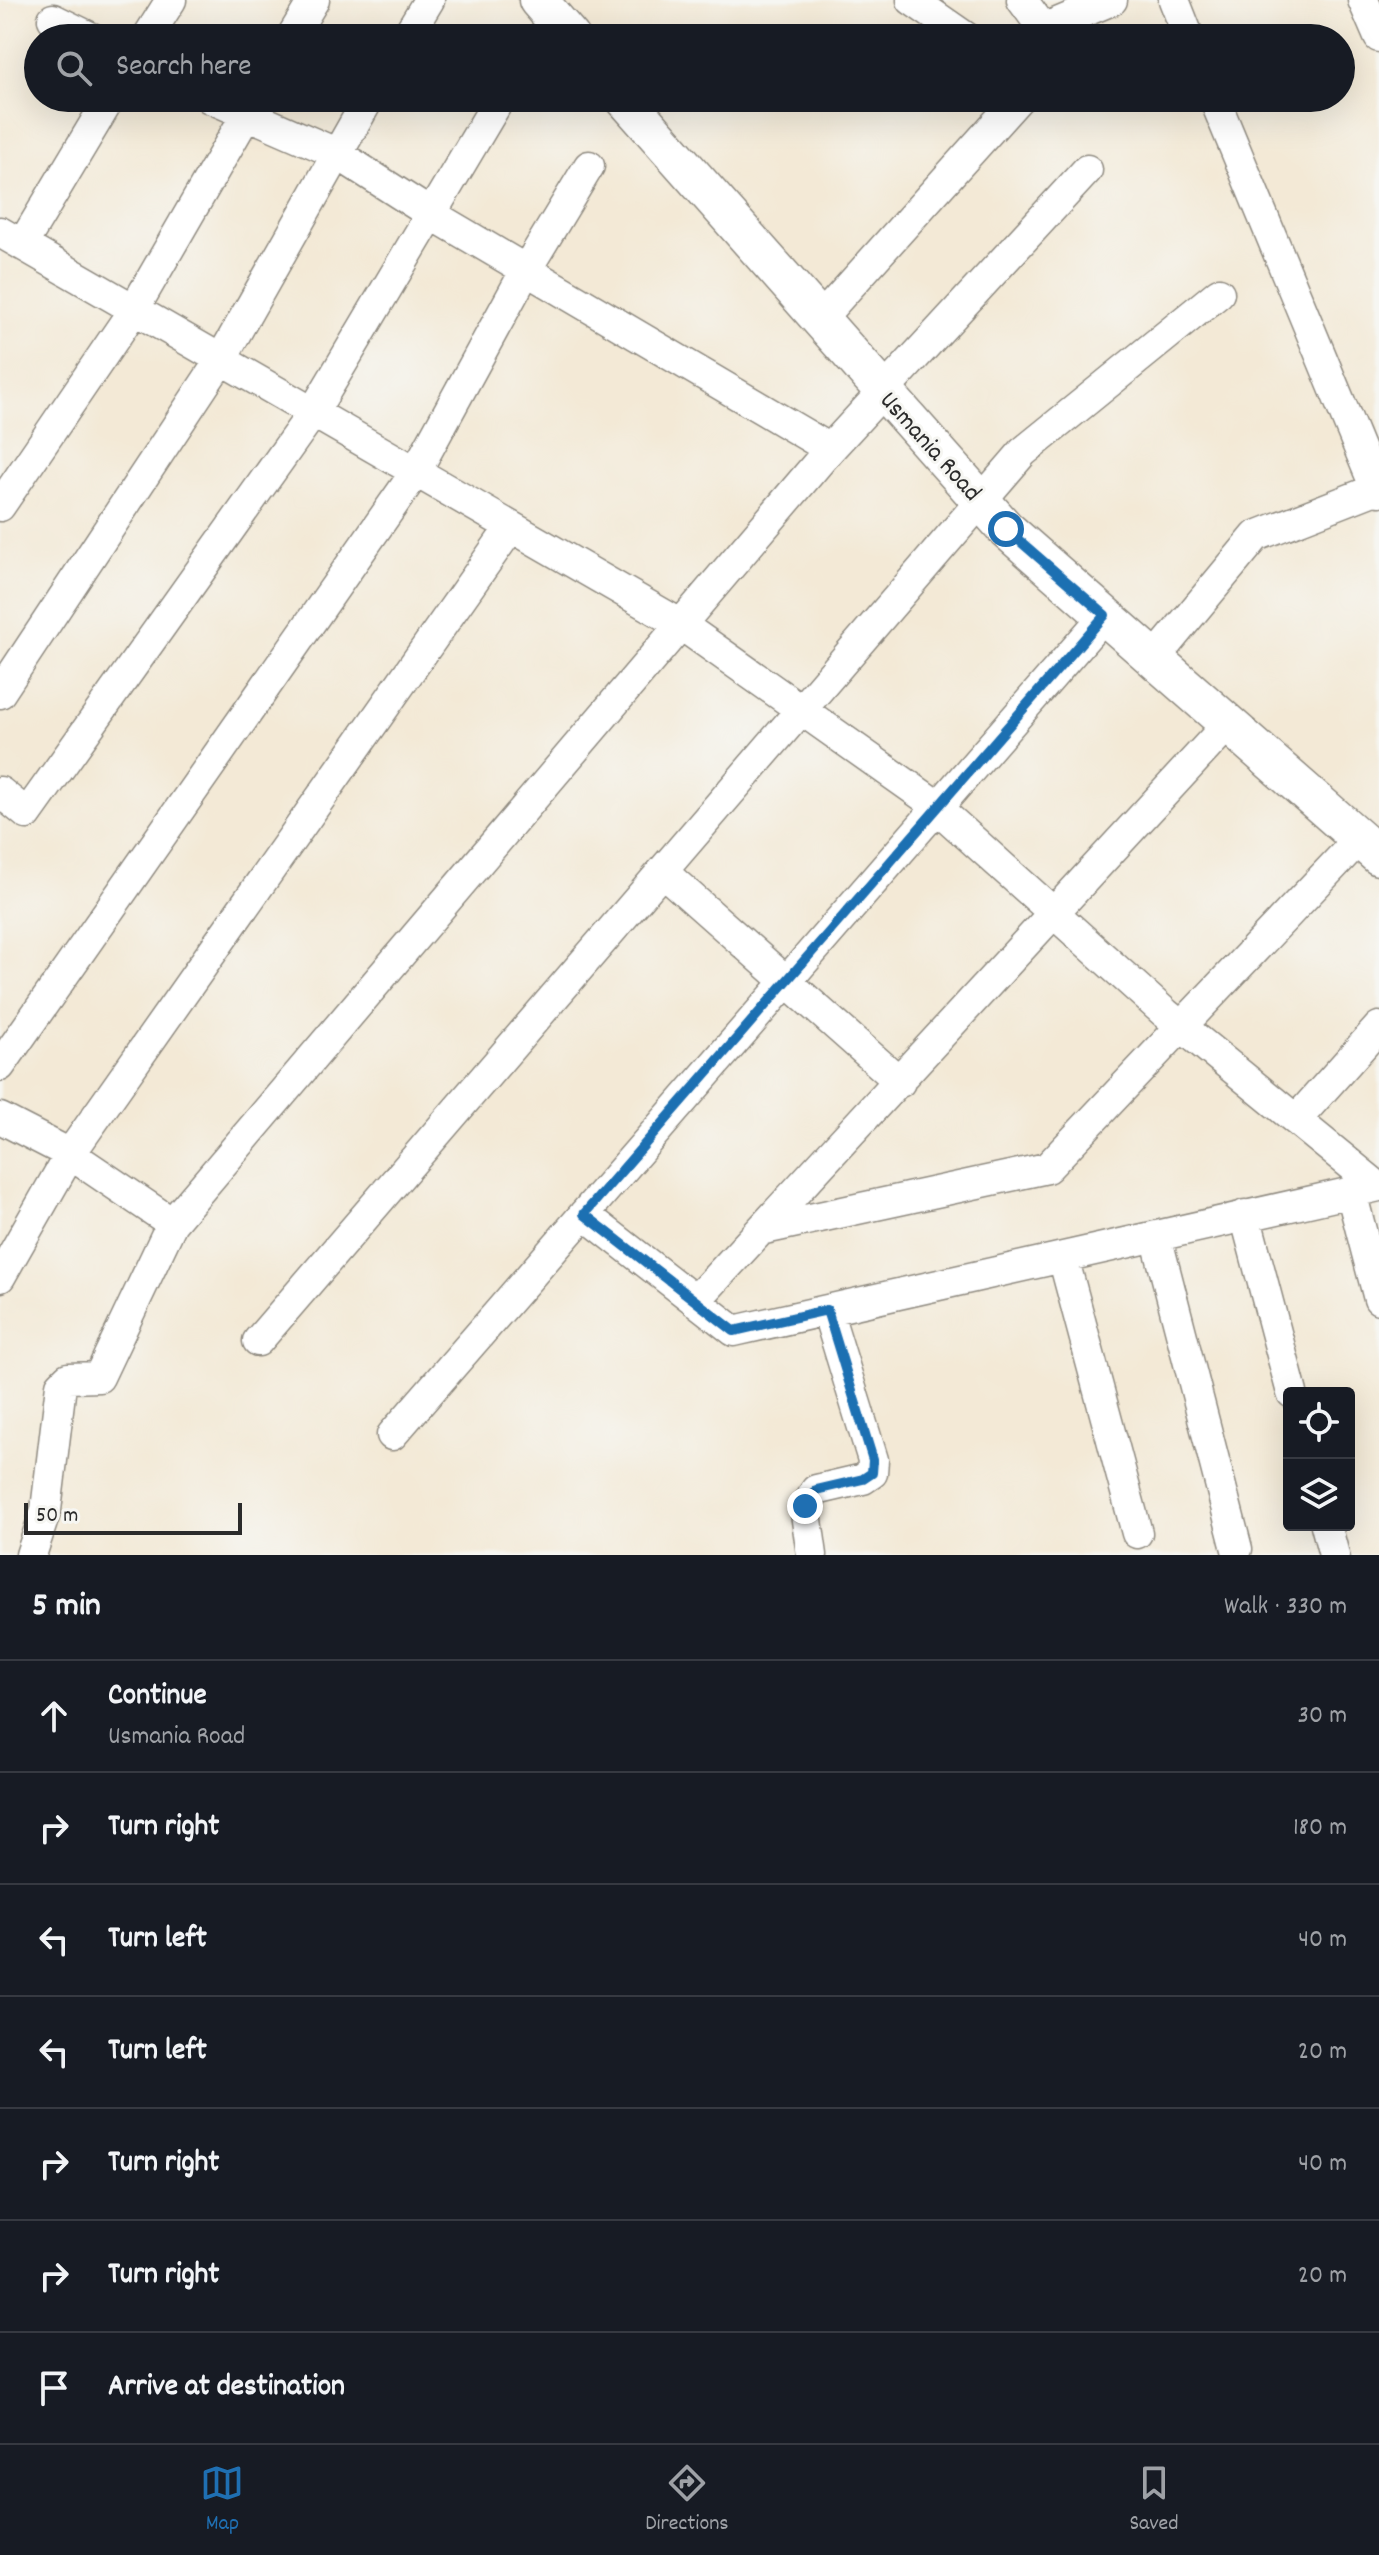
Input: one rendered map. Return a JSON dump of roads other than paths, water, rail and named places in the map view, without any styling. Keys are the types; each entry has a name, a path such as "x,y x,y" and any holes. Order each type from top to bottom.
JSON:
{"main road":[{"name":"Usmania Road","path":"636,112 1006,529 1369,848"}],"street":[{"path":"156,24 171,0"},
{"path":"299,24 314,0"},
{"path":"414,24 429,0"},
{"path":"912,0 947,24"},
{"path":"1022,0 1040,24"},
{"path":"1174,0 1183,24"},
{"path":"1363,0 1379,37"},
{"path":"1064,24 1104,2"},
{"path":"53,19 63,24"},
{"path":"100,112 11,239 680,624 937,808 1181,1026 1296,1120 1369,1188 1379,1299"},
{"path":"0,506 133,311 248,112"},
{"path":"260,112 336,153 431,214 830,449"},
{"path":"0,693 220,361 361,112"},
{"path":"0,792 27,814 312,414 492,112"},
{"path":"820,319 1006,112"},
{"path":"1154,659 1256,536 1378,490 1220,112"},
{"path":"0,1066 415,473 526,270 589,166"},
{"path":"31,1555 46,1510 61,1385 68,1378 99,1377 172,1223 830,449 1087,170"},
{"path":"258,1341 983,503 1023,452 1219,293"},
{"path":"0,1277 70,1154 511,527"},
{"path":"392,1435 1105,615"},
{"path":"695,1301 1228,724"},
{"path":"764,1229 1047,1168 1181,1026 1369,848"},
{"path":"664,873 900,1082"},
{"path":"1296,1120 1379,1027"},
{"path":"0,1118 70,1154 172,1223"},
{"path":"584,1214 734,1331 1369,1188"},
{"path":"1245,1215 1290,1387"},
{"path":"1156,1236 1237,1549"},
{"path":"1063,1257 1137,1533"},
{"path":"812,1555 805,1506 816,1490 863,1479 872,1473 873,1460 827,1310"},
{"path":"1328,1531 1334,1555"}]}
